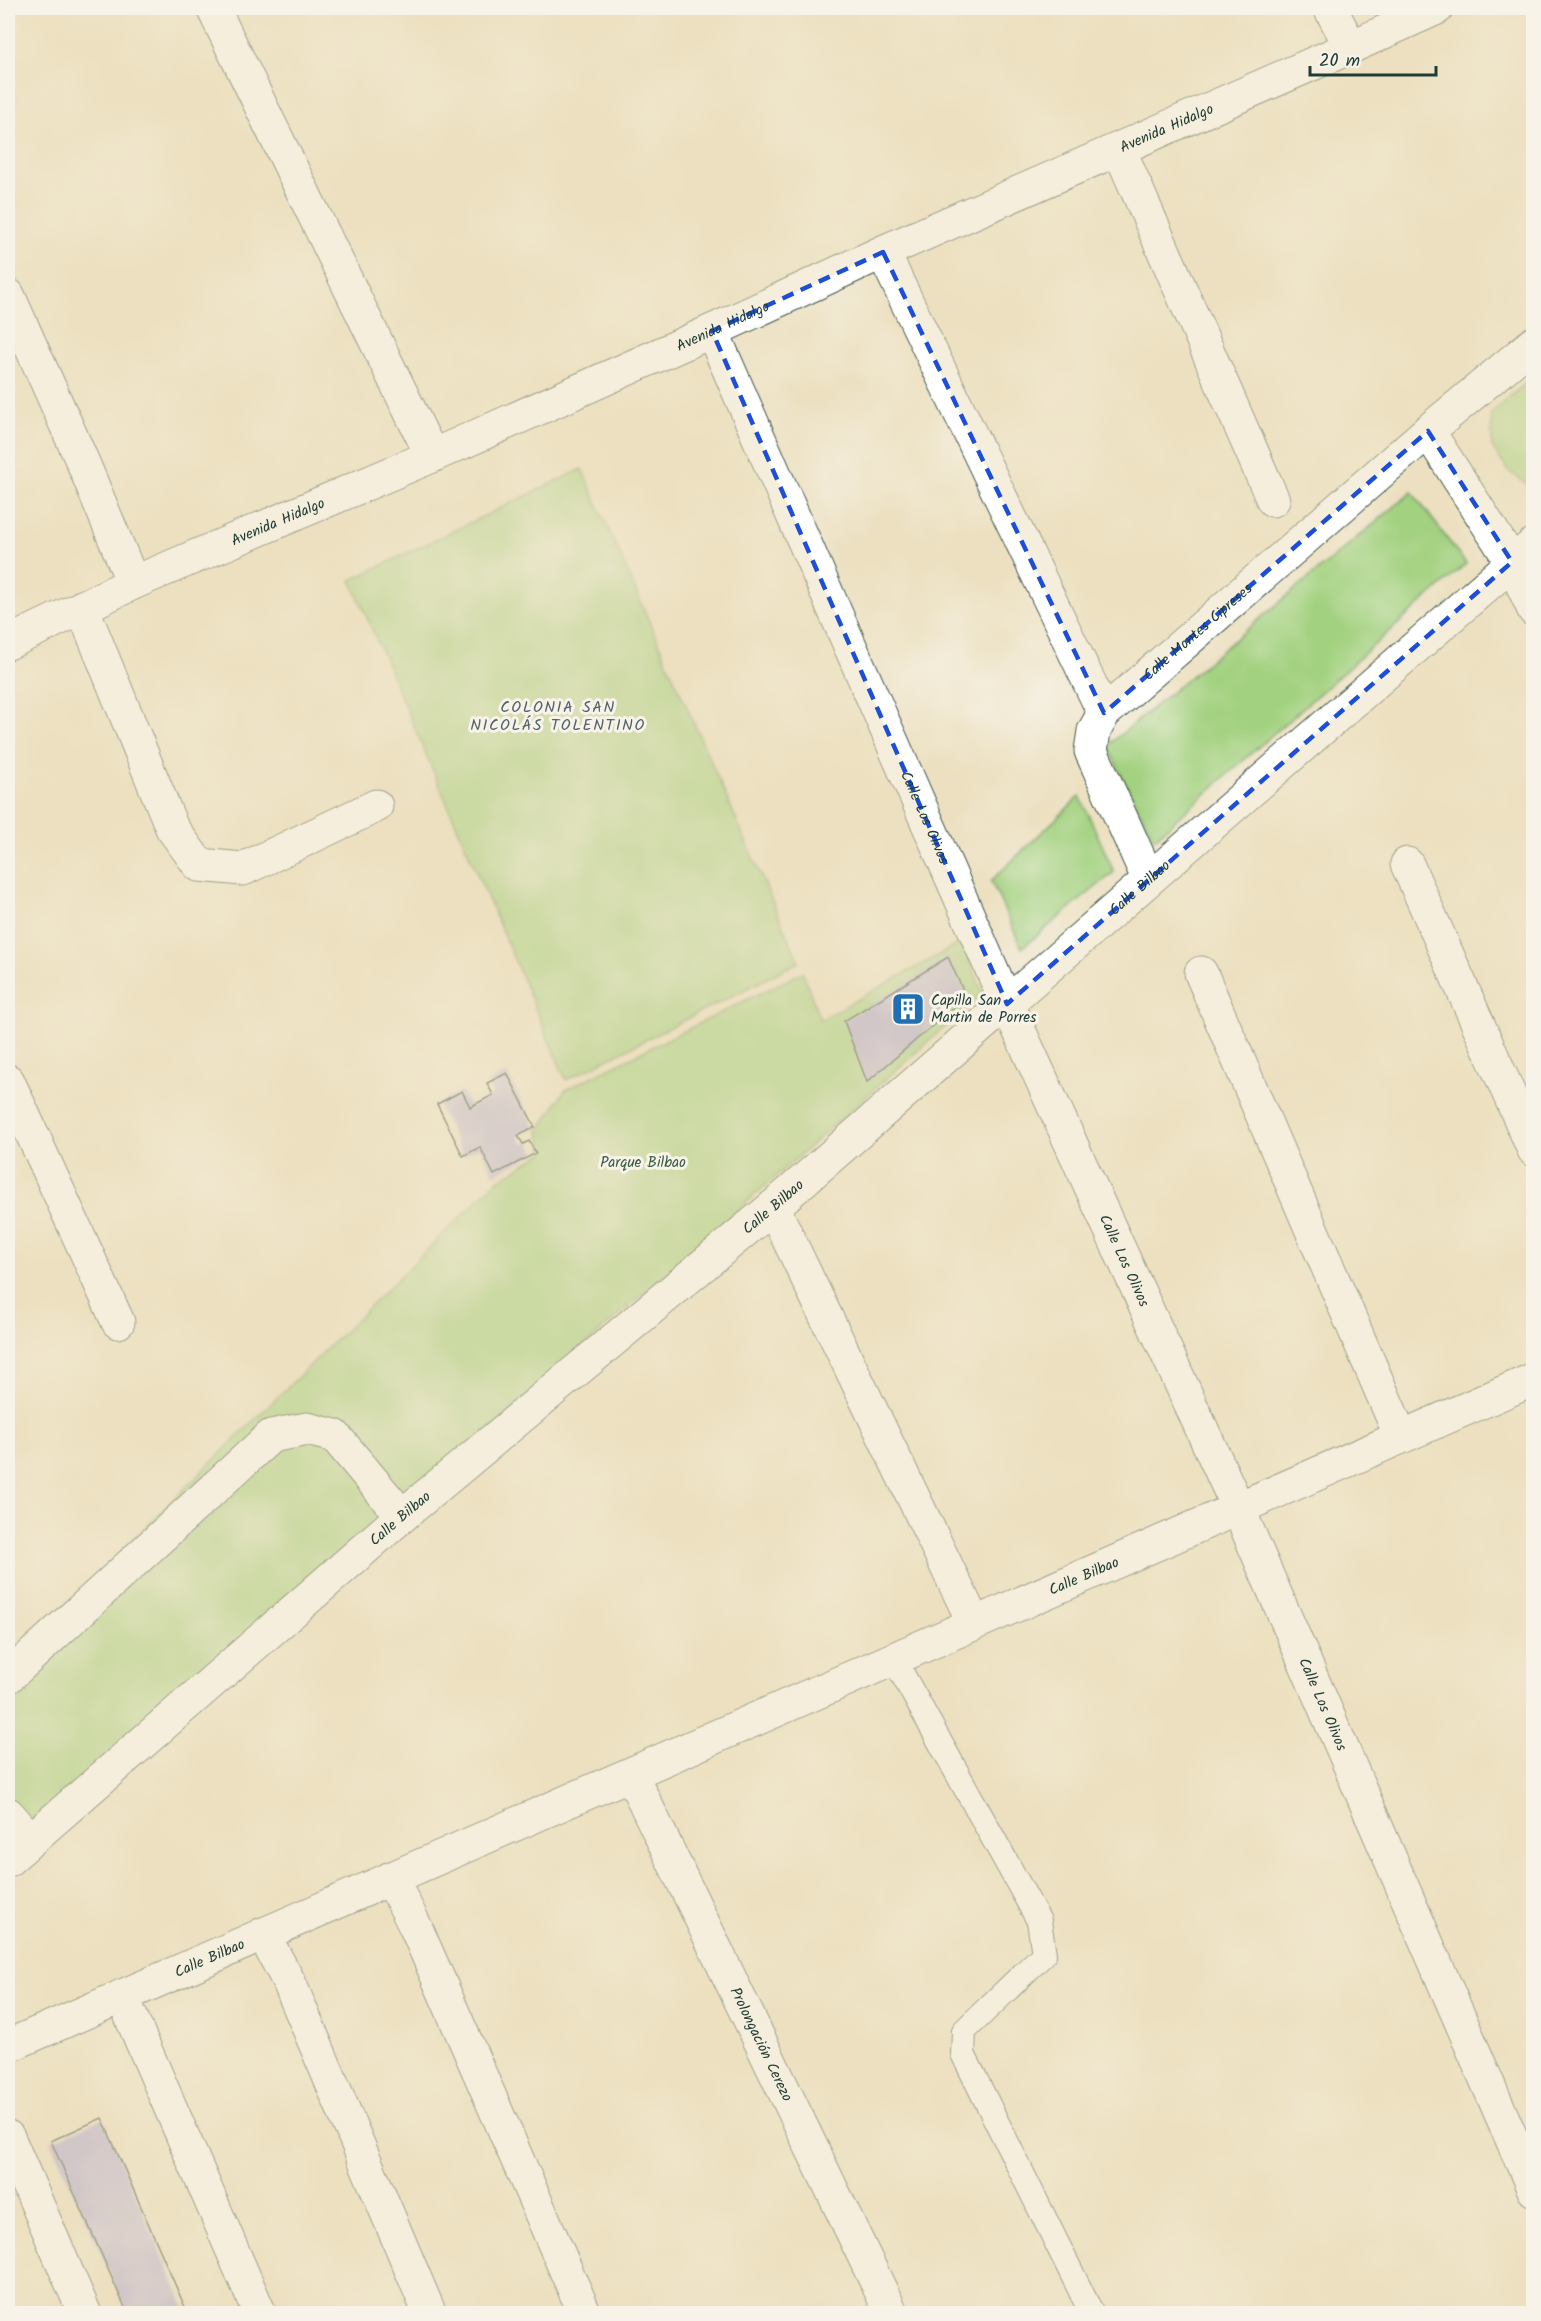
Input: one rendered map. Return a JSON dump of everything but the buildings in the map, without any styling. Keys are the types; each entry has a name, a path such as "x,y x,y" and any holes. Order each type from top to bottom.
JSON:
{"street":[{"path":"213,8 432,456"},
{"path":"1330,8 1352,47"},
{"name":"Avenida Hidalgo","path":"8,643 133,583 432,456 883,252 1437,8"},
{"path":"1119,149 1273,501"},
{"path":"883,252 1104,712"},
{"path":"8,295 84,465 133,583"},
{"name":"Calle Los Olivos","path":"712,331 1007,1004 1238,1508 1533,2190"},
{"name":"Calle Montes Cipreses","path":"1148,878 1091,751 1094,731 1104,712 1533,343"},
{"path":"1428,431 1523,553 1533,610"},
{"name":"Calle Bilbao","path":"19,1850 402,1516 773,1207 1523,553"},
{"path":"82,607 172,828 199,865 243,869 376,806"},
{"path":"1407,864 1533,1150"},
{"path":"1201,974 1401,1437"},
{"path":"8,1081 118,1322"},
{"path":"773,1207 974,1623"},
{"name":"Calle Bilbao","path":"8,2046 1533,1379"},
{"path":"8,1677 271,1436 307,1429 335,1436 402,1516"},
{"name":"Prolongación Cerezo","path":"631,1774 892,2313"},
{"path":"8,1814 19,1850"},
{"path":"391,1878 420,1938 585,2313"},
{"path":"263,1934 289,1982 430,2313"},
{"path":"122,1996 260,2313"},
{"path":"8,2137 85,2313"}],"lane":[{"path":"894,1659 1040,1921 1044,1953 964,2031 963,2054 1092,2313"}],"highlighted area":[{"path":"883,252 1104,713 1428,431 1512,562 1007,1004 712,331"}],"green space":[{"path":"1533,377 1533,488 1508,471 1492,447 1491,413"},
{"path":"582,469 799,962 566,1080 351,580"},
{"path":"1412,492 1466,564 1154,839 1107,746"},
{"path":"1080,796 1114,872 1022,948 991,881"},
{"name":"Parque Bilbao","path":"962,942 983,993 8,1856 8,1663 497,1181 544,1152 539,1131 565,1090 803,972 820,1020"}],"place":[{"name":"Capilla San Martin de Porres","path":"908,1009"}],"district":[{"name":"COLONIA SAN NICOLÁS TOLENTINO","path":"558,715"}]}
